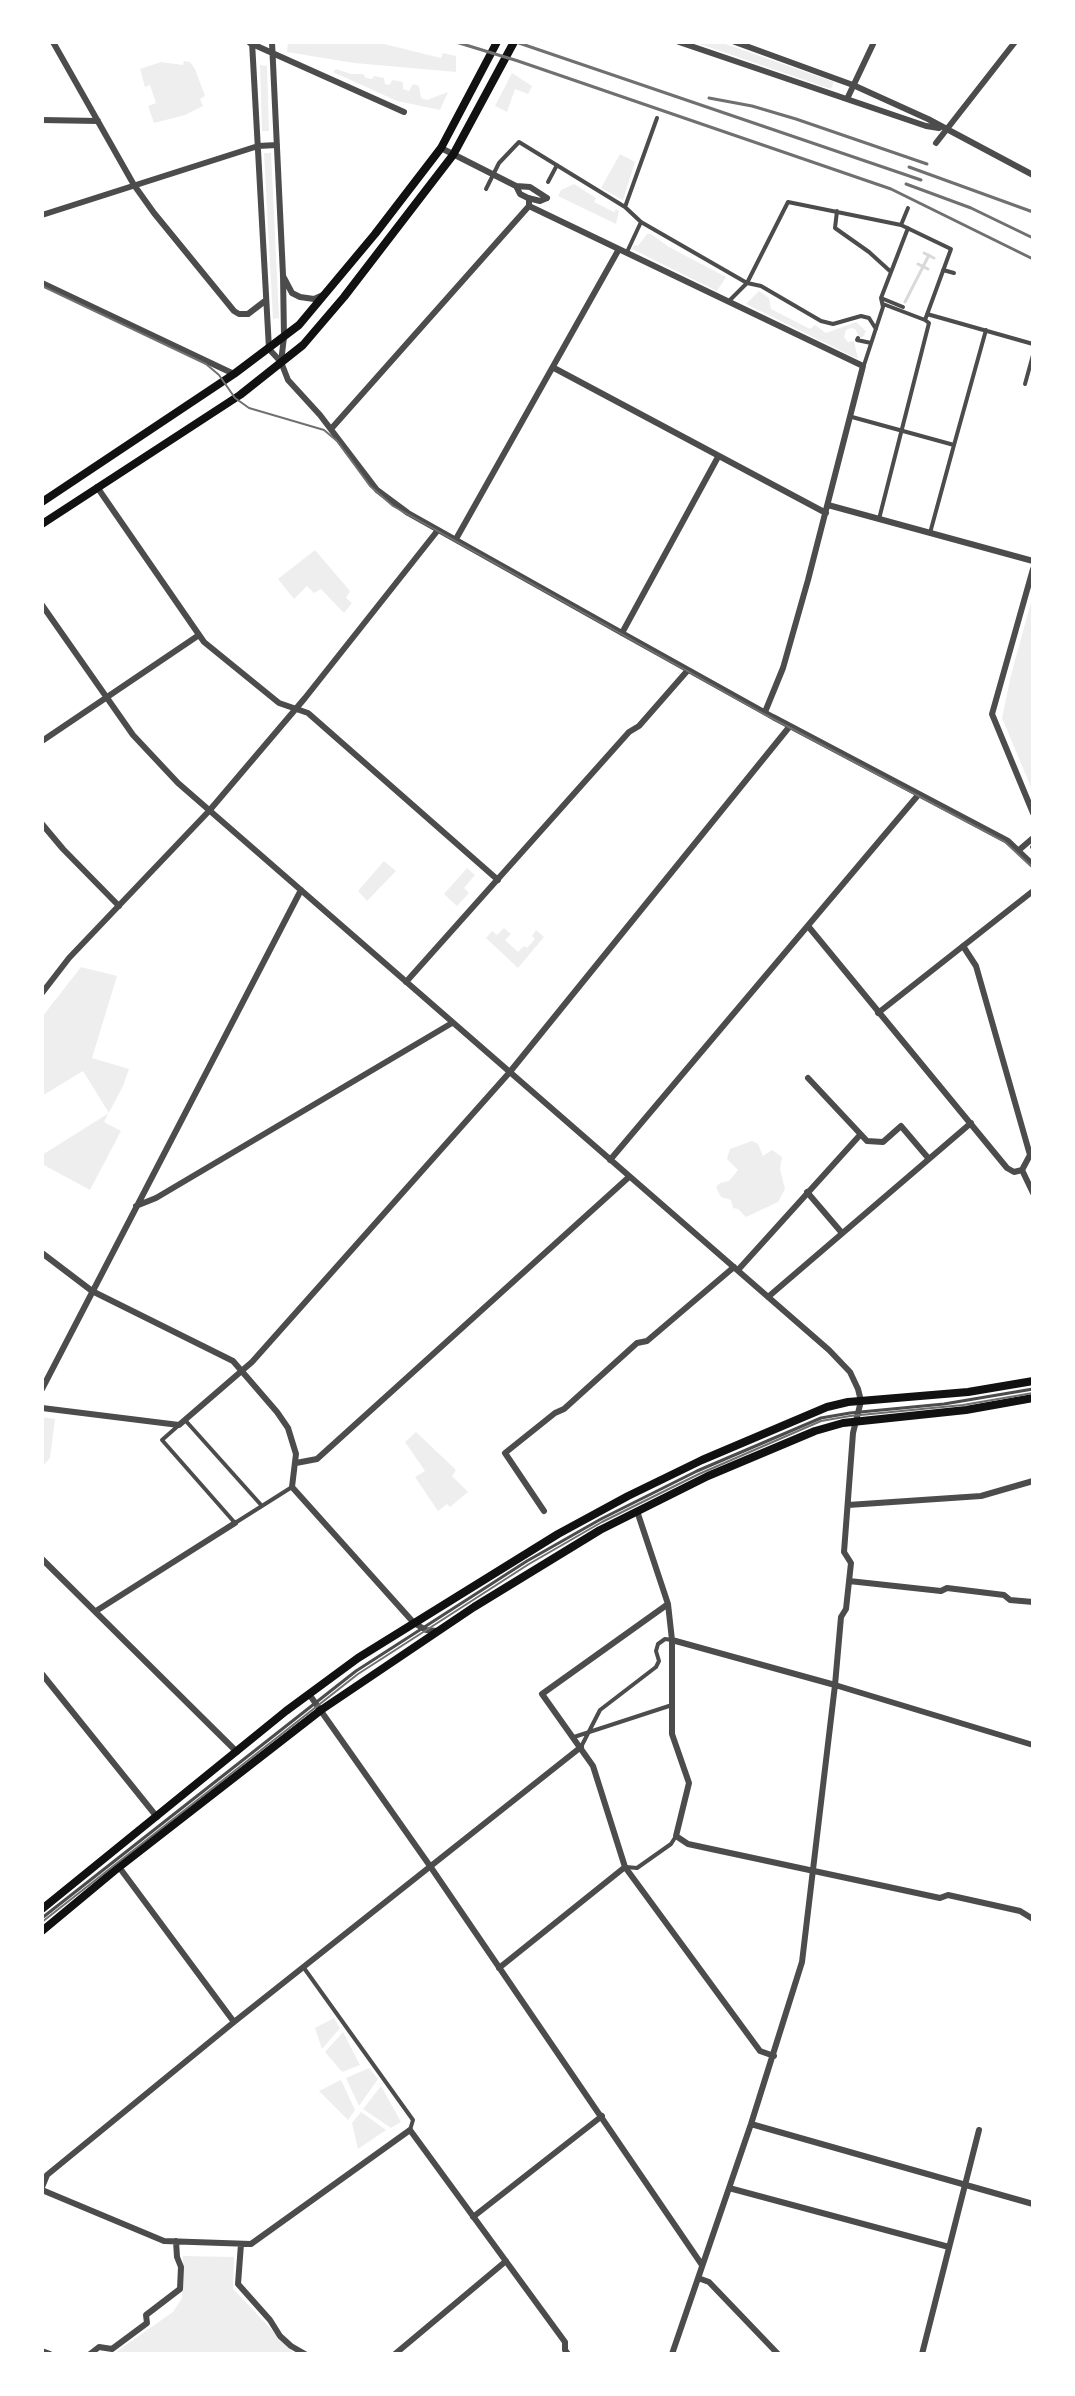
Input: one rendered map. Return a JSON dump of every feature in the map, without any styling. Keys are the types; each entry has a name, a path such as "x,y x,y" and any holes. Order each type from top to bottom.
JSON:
{"main road":[{"path":"42,502 234,374 299,325 441,148 497,42"},
{"path":"42,524 240,395 303,345 453,155 514,42"},
{"path":"42,1909 309,1694 375,1647 558,1534 628,1496 827,1407 968,1392 1033,1381"},
{"path":"42,1931 318,1706 529,1571 637,1511 802,1435 857,1417 966,1410 1033,1398"}],"street":[{"path":"53,42 134,185 234,311 248,314 265,301"},
{"path":"404,112 251,42 269,349 281,362 288,380 331,429 377,490 438,530 688,670 1008,841 1033,865"},
{"path":"272,42 283,275 284,337 281,362"},
{"path":"679,42 926,126 947,129"},
{"path":"735,42 853,85 947,129 1033,175"},
{"path":"847,99 874,42"},
{"path":"937,141 1015,42"},
{"path":"625,207 657,118"},
{"path":"42,120 98,121"},
{"path":"486,189 499,163 519,142 625,207 641,222 747,283 761,286 821,321 833,324 861,316 869,318 876,329"},
{"path":"42,215 258,146 277,145"},
{"path":"441,148 516,186 530,187 547,198 540,201 529,198 520,194 516,186"},
{"path":"548,182 557,165"},
{"path":"331,429 529,206 529,198"},
{"path":"729,301 747,283 788,202 901,225 951,249 925,320"},
{"path":"529,206 863,366"},
{"path":"901,225 908,208"},
{"path":"837,211 835,228 891,272"},
{"path":"456,539 641,222"},
{"path":"765,712 783,668 852,417 863,366 891,272 908,228"},
{"path":"943,270 954,273"},
{"path":"283,275 292,293 305,300 314,299 329,290"},
{"path":"42,283 234,374"},
{"path":"882,301 903,307"},
{"path":"879,519 929,323 882,301"},
{"path":"927,314 1033,344"},
{"path":"930,533 986,330"},
{"path":"858,338 871,343"},
{"path":"1025,384 1033,355"},
{"path":"554,368 718,457 827,509 879,519 1033,561"},
{"path":"852,417 954,445"},
{"path":"622,633 718,457"},
{"path":"97,487 199,635 279,703 308,713 498,880"},
{"path":"42,993 69,958 209,811 438,530"},
{"path":"1033,569 992,714 1033,813"},
{"path":"42,605 105,698 160,766 841,1361 850,1372 861,1401 844,1552 851,1563 846,1609 841,1617 802,1962 774,2056 672,2354"},
{"path":"42,741 199,635"},
{"path":"406,982 688,670"},
{"path":"235,1523 162,1440 252,1362 509,1073 790,726"},
{"path":"610,1160 919,794"},
{"path":"42,824 119,906"},
{"path":"1019,850 1033,838"},
{"path":"42,1389 301,890"},
{"path":"878,1013 1033,891"},
{"path":"808,926 1007,1168 1014,1172 1022,1170 1030,1155 976,966 963,946"},
{"path":"136,1206 156,1198 452,1023"},
{"path":"808,1078 867,1141 883,1142 901,1126 929,1159"},
{"path":"768,1297 971,1123"},
{"path":"544,1511 505,1453 564,1409 637,1343 647,1341 736,1269 860,1135"},
{"path":"1022,1170 1033,1193"},
{"path":"296,1463 317,1459 629,1177"},
{"path":"807,1192 842,1233"},
{"path":"42,1253 92,1291 233,1361 284,1420 295,1445 292,1487 96,1611"},
{"path":"42,1408 182,1422 262,1506"},
{"path":"848,1505 981,1496 1033,1481"},
{"path":"292,1487 414,1623 437,1631"},
{"path":"499,1968 625,1867 637,1868 671,1844 676,1836 689,1783 672,1734 672,1640 668,1604 637,1511"},
{"path":"42,1559 237,1752"},
{"path":"849,1581 941,1591 947,1588 1033,1602"},
{"path":"668,1604 542,1694 593,1766 625,1867 760,2051 774,2056"},
{"path":"303,1967 413,2120 410,2130 251,2244 164,2241 42,2188 47,2175 234,2022 303,1967 430,1866 581,1747 600,1710 656,1667 659,1661 656,1651 658,1644 665,1639 835,1685 1033,1745"},
{"path":"42,1674 157,1817"},
{"path":"309,1694 702,2265"},
{"path":"574,1737 672,1705"},
{"path":"676,1836 688,1844 940,1898 948,1895 1020,1911 1033,1919"},
{"path":"119,1867 234,2022"},
{"path":"473,2217 602,2116"},
{"path":"751,2124 1033,2204"},
{"path":"410,2130 565,2342 568,2354"},
{"path":"922,2354 979,2130"},
{"path":"729,2188 949,2247"},
{"path":"90,2354 99,2347 112,2349 147,2323 146,2315 180,2289 181,2267 176,2241"},
{"path":"241,2244 238,2284 280,2336 305,2354"},
{"path":"395,2354 506,2261"},
{"path":"698,2278 709,2282 778,2354"},
{"path":"42,2351 50,2354"}],"lane":[{"path":"42,1918 318,1706 356,1671 536,1556 662,1488 821,1418 857,1417 1033,1389"},
{"path":"414,1623 415,1633"}],"shaded area":[{"path":"288,42 376,42 441,58 443,53 456,56 456,72 354,63 287,52"},
{"path":"694,42 720,42 834,82 831,89"},
{"path":"184,61 190,62 195,69 205,96 200,99 203,106 185,115 154,123 148,106 156,103 150,85 145,87 140,69 161,62 183,65"},
{"path":"260,65 267,66 269,131 262,131"},
{"path":"336,69 363,74 366,78 384,78 385,84 389,85 393,80 403,82 403,89 409,91 413,84 419,86 421,98 427,100 448,92 440,110 397,101 333,72"},
{"path":"512,73 532,86 528,94 515,89 507,112 495,106"},
{"path":"264,153 271,153 279,318 273,319"},
{"path":"620,154 635,162 623,200 601,188"},
{"path":"574,184 596,198 594,202 614,212 616,209 619,211 616,224 558,196 561,190"},
{"path":"647,234 726,277 717,291 632,249"},
{"path":"759,291 769,298 771,309 810,329 815,325 826,333 856,322 866,331 863,337 851,328 846,330 844,337 848,342 854,341 858,359 746,304"},
{"path":"315,550 350,591 346,598 352,603 344,613 321,589 314,593 307,586 294,599 278,579"},
{"path":"1033,595 1033,792 1002,718"},
{"path":"384,861 396,871 367,901 358,891"},
{"path":"467,868 475,875 464,888 469,893 457,906 444,894"},
{"path":"504,928 511,934 505,940 518,952 535,939 532,936 536,930 544,937 518,968 486,938 492,931 497,935"},
{"path":"81,967 117,976 92,1058 129,1069 109,1113 83,1071 42,1096 42,1017"},
{"path":"109,1113 104,1122 121,1131 90,1190 42,1164 42,1155"},
{"path":"752,1141 758,1144 763,1156 772,1150 782,1157 780,1169 785,1189 778,1202 746,1217 733,1208 731,1200 721,1197 716,1187 729,1181 738,1170 727,1159 730,1149"},
{"path":"42,1417 55,1419 50,1458 42,1467"},
{"path":"416,1432 456,1470 452,1476 468,1492 450,1507 447,1504 438,1511 415,1477 425,1471 405,1442"},
{"path":"334,2018 340,2028 322,2049 315,2028"},
{"path":"343,2032 360,2065 342,2072 325,2052"},
{"path":"369,2068 378,2079 359,2106 346,2078"},
{"path":"341,2080 355,2110 348,2120 319,2091"},
{"path":"381,2086 401,2122 391,2128 363,2109"},
{"path":"361,2112 386,2130 358,2149 352,2123"},
{"path":"183,2256 234,2257 233,2289 295,2354 113,2354 173,2312 182,2298"}],"waterway":[{"path":"924,253 934,258"},
{"path":"905,302 929,255"},
{"path":"918,264 928,269"}],"tram line":[{"path":"42,286 206,364 219,375 235,398 249,408 324,430 337,441 370,486 393,506 764,714 1005,842 1033,868"},
{"path":"42,1922 358,1674 529,1564 602,1522 699,1474 821,1421 963,1405 1033,1393"}],"railway":[{"path":"456,42 891,189 1033,259"},
{"path":"516,42 921,180"},
{"path":"709,98 796,119 927,164"},
{"path":"909,167 1033,212"},
{"path":"906,184 971,208 1033,238"}]}
